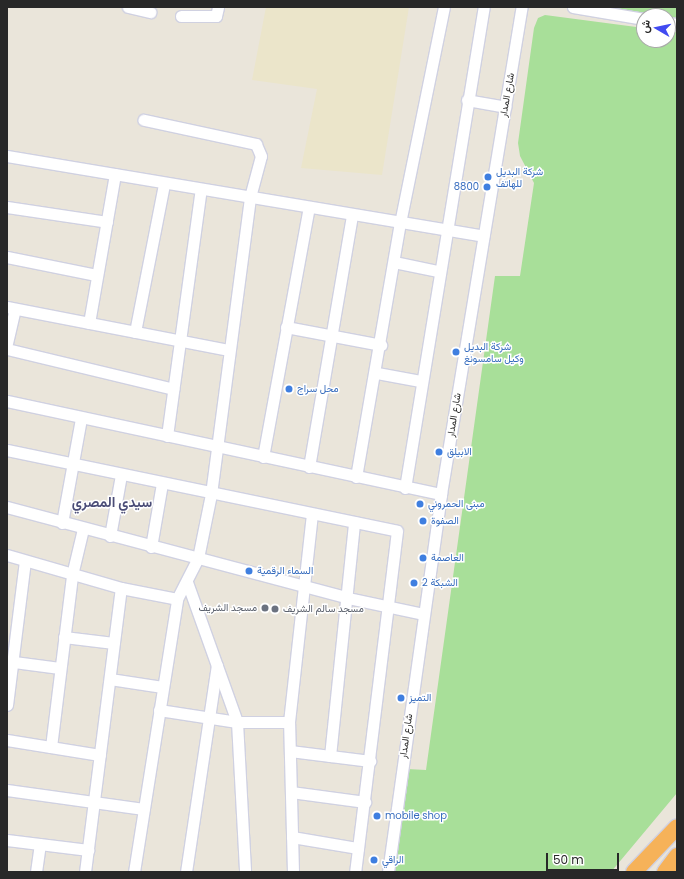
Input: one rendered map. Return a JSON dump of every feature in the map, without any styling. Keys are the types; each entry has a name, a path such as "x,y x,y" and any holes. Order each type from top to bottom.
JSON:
{"highway":[{"path":"634,872 677,827"},
{"path":"647,872 677,832"},
{"path":"665,872 677,856"}],"street":[{"path":"128,7 150,12"},
{"path":"181,16 216,16 218,7"},
{"path":"356,477 377,373 400,223 444,7"},
{"path":"404,488 444,230 484,7"},
{"name":"شارع المدار","path":"388,872 441,494 522,7"},
{"path":"573,7 636,18"},
{"path":"467,100 505,107"},
{"path":"134,872 177,599 198,558 211,494 218,446 228,350 250,197 261,156 256,144 144,120"},
{"path":"7,156 116,174 164,184 483,236"},
{"path":"89,324 96,274 116,174"},
{"path":"135,332 164,184"},
{"path":"167,436 201,189"},
{"path":"263,457 309,207"},
{"path":"7,208 107,222"},
{"path":"310,466 352,215"},
{"path":"7,257 96,274"},
{"path":"394,262 438,271"},
{"path":"7,343 11,308 228,350"},
{"path":"286,327 381,345"},
{"path":"7,349 173,389"},
{"path":"377,373 420,381"},
{"path":"7,401 80,418 310,466 404,488 441,494"},
{"path":"62,523 80,418"},
{"path":"7,450 72,466 398,532 390,608 355,872"},
{"path":"110,536 121,475"},
{"path":"151,547 162,483"},
{"path":"7,507 83,529 348,598 423,614"},
{"path":"293,872 289,722 312,514"},
{"path":"330,756 348,598 354,522"},
{"path":"51,747 72,575 83,529"},
{"path":"7,555 121,588 177,599"},
{"path":"7,705 14,662 12,629 25,561"},
{"path":"186,582 217,662 237,722 245,872"},
{"path":"84,872 121,588"},
{"path":"64,638 114,643"},
{"path":"14,662 60,668"},
{"path":"186,872 217,662"},
{"path":"110,679 162,687"},
{"path":"159,710 237,722 289,722"},
{"path":"7,740 100,755"},
{"path":"290,751 370,761"},
{"path":"7,790 144,809"},
{"path":"291,792 365,802"},
{"path":"292,837 358,848"},
{"path":"7,840 88,850"},
{"path":"36,872 40,844"}],"shaded area":[{"path":"266,7 409,7 382,175 301,168 317,89 252,80"}],"green space":[{"path":"572,7 677,7 677,21 676,8 636,8 636,13"},
{"path":"545,15 636,27 636,48 676,48 677,32 677,793 611,872 393,872 407,769 426,770 495,276 520,276 534,183 520,156 518,143 534,28 538,18"}],"place":[{"name":"شركة البديل للهاتف","path":"488,177"},
{"name":"8800","path":"487,187"},
{"name":"شركة البديل وكيل سامسونغ","path":"456,352"},
{"name":"محل سراج","path":"289,389"},
{"name":"الابيلق","path":"439,452"},
{"name":"مبنى الحمروني","path":"420,504"},
{"name":"الصفوة","path":"423,521"},
{"name":"العاصمة","path":"423,558"},
{"name":"السماء الرقمية","path":"249,571"},
{"name":"الشبكة 2","path":"414,583"},
{"name":"مسجد الشريف","path":"265,608"},
{"name":"مسجد سالم الشريف","path":"275,609"},
{"name":"التميز","path":"401,698"},
{"name":"mobile shop","path":"377,816"},
{"name":"الراقي","path":"374,860"}],"district":[{"name":"سيدي المصري","path":"112,502"}]}
